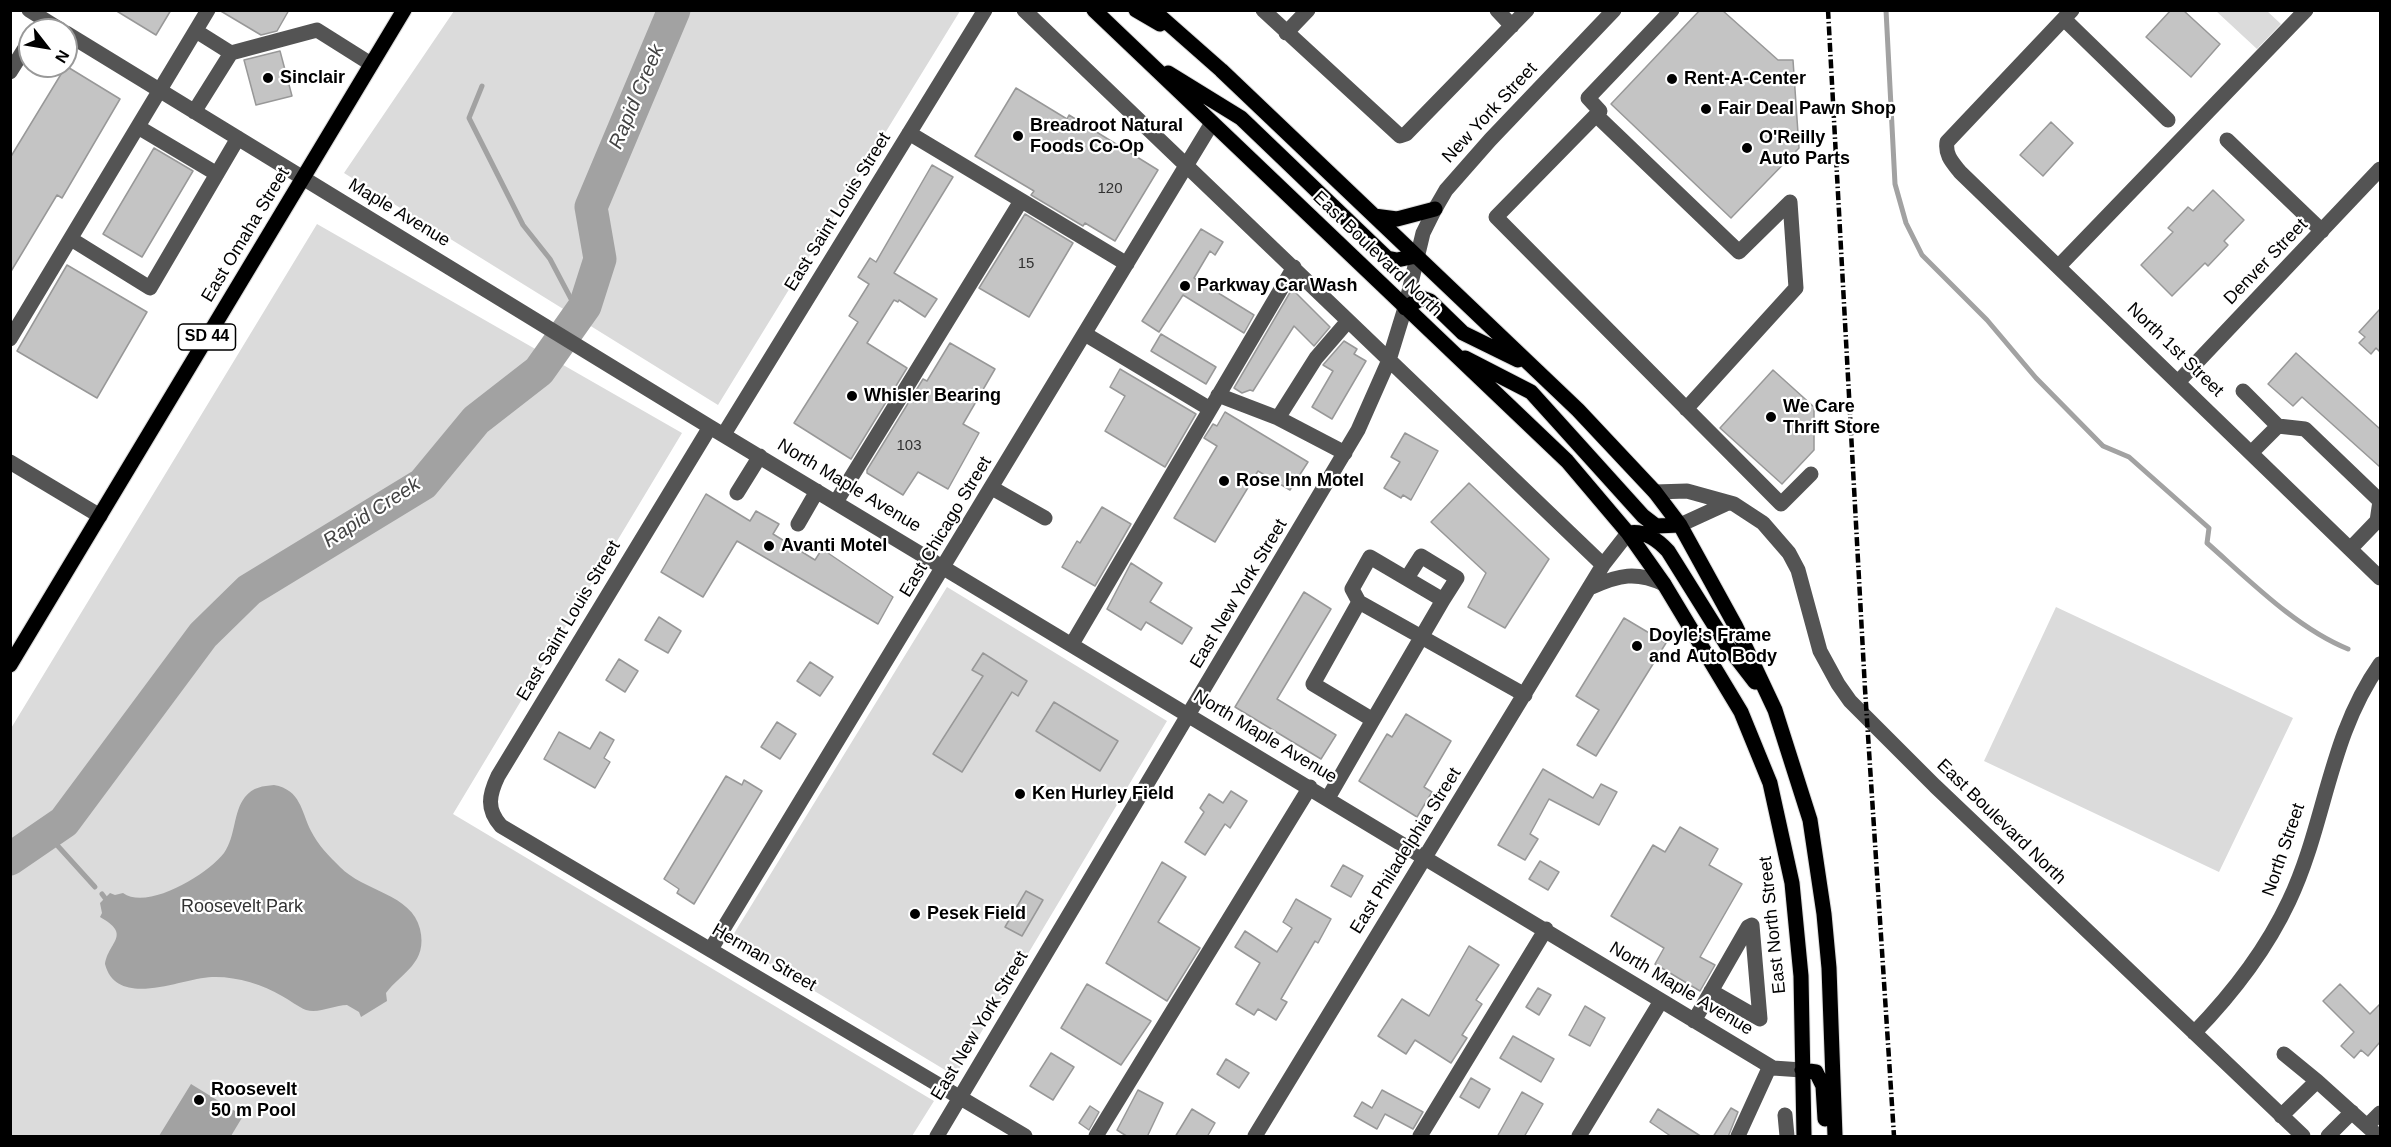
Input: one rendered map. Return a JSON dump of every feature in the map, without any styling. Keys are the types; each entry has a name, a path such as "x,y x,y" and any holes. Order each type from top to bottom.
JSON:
{"main road":[{"name":"East Omaha Street","path":"10,665 404,10"},
{"name":"East Boulevard North","path":"1094,10 1567,461 1628,533"},
{"path":"1136,10 1183,37"},
{"name":"East Boulevard North","path":"1153,10 1578,410 1655,492 1680,525"},
{"path":"1141,56 1241,118 1387,258 1397,260 1416,256"},
{"path":"1374,216 1397,219 1435,208"},
{"path":"1405,308 1422,298 1430,301 1463,333 1532,367"},
{"path":"1449,350 1531,392 1643,516 1656,526 1680,525 1735,625 1775,710 1810,820 1824,914 1834,1073 1834,1137"},
{"path":"1628,533 1636,531 1646,535 1660,542 1668,551 1728,647 1775,710"},
{"name":"East North Street","path":"1628,533 1664,584 1741,712 1770,783 1792,883 1801,976 1804,1137"},
{"path":"1802,1070 1816,1072 1821,1079 1827,1137"}],"street":[{"path":"10,339 208,10"},
{"name":"East Saint Louis Street","path":"490,808 489,797 498,776 717,430 909,133 985,10"},
{"path":"1024,10 1602,565"},
{"path":"1263,10 1401,136 1406,134 1527,10"},
{"path":"1286,33 1308,10"},
{"path":"1497,10 1512,26"},
{"name":"New York Street","path":"1405,308 1423,232 1446,190 1490,140 1614,10"},
{"path":"1672,10 1588,98 1600,111 1496,217 1781,504 1811,474"},
{"path":"2059,266 2306,10"},
{"path":"2068,15 2168,120"},
{"name":"North 1st Street","path":"2068,15 1956,131 1947,141 1946,150 1960,172 2179,381 2380,578"},
{"path":"194,112 231,53 317,30 371,64"},
{"path":"196,31 231,53"},
{"name":"Maple Avenue","path":"78,40 717,430"},
{"path":"10,72 18,59"},
{"path":"1596,115 1739,252 1790,202 1796,288 1686,409"},
{"name":"East Chicago Street","path":"711,949 993,488 1212,123"},
{"path":"138,127 217,174"},
{"path":"909,133 1127,264"},
{"path":"71,239 150,288 238,138"},
{"path":"2227,140 2322,231"},
{"name":"Denver Street","path":"2179,381 2380,169"},
{"path":"836,502 1022,201"},
{"path":"1072,644 1293,267"},
{"name":"East New York Street","path":"937,1137 1358,430 1389,360 1405,308"},
{"path":"1278,418 1316,358 1348,321"},
{"path":"1085,334 1214,402 1278,418 1345,453"},
{"path":"2243,391 2278,426 2305,429 2380,501 2379,522 2351,548"},
{"path":"2252,452 2278,426"},
{"name":"North Maple Avenue","path":"717,430 1770,1066 1802,1070"},
{"path":"737,494 760,456"},
{"path":"10,462 100,516"},
{"path":"993,488 1045,518"},
{"path":"798,524 818,490"},
{"name":"East Boulevard North","path":"1655,492 1687,491 1728,503 1763,523 1789,553 1805,591 1820,651 1850,701 1935,786 2303,1137"},
{"path":"1680,525 1728,503"},
{"name":"East Philadelphia Street","path":"1255,1137 1425,856 1592,587 1602,565 1628,533"},
{"path":"1328,798 1457,578 1421,556 1407,578"},
{"path":"1443,600 1370,557 1352,590 1359,602 1525,695"},
{"path":"1592,587 1616,576 1632,574 1664,584"},
{"path":"1359,602 1313,684 1373,720"},
{"name":"North Street","path":"2194,1033 2243,978 2290,900 2338,748 2361,696 2380,664"},
{"path":"1096,1137 1310,787"},
{"name":"Herman Street","path":"490,808 501,826 1025,1137"},
{"path":"1694,1021 1711,991 1749,927 1752,925 1760,1019 1711,991"},
{"path":"1420,1137 1546,929"},
{"path":"1579,1137 1661,1001"},
{"path":"2284,1054 2373,1131 2380,1113"},
{"path":"1738,1137 1770,1066"},
{"path":"2281,1116 2317,1081"},
{"path":"2328,1137 2352,1112"},
{"path":"1785,1115 1786,1137"}],"green space":[{"path":"454,11 960,11 718,405 344,173"},
{"path":"2216,11 2267,11 2281,24 2257,49"},
{"name":"Roosevelt Park","path":"317,224 682,433 453,814 934,1101 912,1136 11,1136 10,730"},
{"path":"947,587 1167,721 955,1076 730,940"},
{"path":"2056,607 2293,718 2219,872 1984,761"}],"shaded area":[{"path":"274,785 290,791 295,796 314,836 340,867 361,882 397,900 415,917 420,929 421,941 417,959 386,993 387,1001 361,1017 359,1012 347,1005 316,1011 306,1010 266,988 230,978 212,977 136,989 123,986 112,978 105,964 117,934 110,923 100,917 102,913 100,903 110,893 147,897 162,894 192,880 224,853 231,839 238,810 245,797 255,789"},
{"name":"Roosevelt 50 m Pool","path":"191,1084 243,1116 231,1136 159,1136"}],"building":[{"path":"115,10 171,10 156,35"},
{"path":"219,10 289,10 277,31 261,35"},
{"path":"1700,10 1722,10 1778,60 1793,60 1799,148 1731,218 1611,104"},
{"path":"2171,10 2183,10 2220,44 2191,77 2146,37"},
{"path":"280,51 292,96 256,105 244,60"},
{"path":"78,73 120,99 62,198 57,195 10,273 10,158 59,78 78,78"},
{"path":"1016,88 1067,119 1069,115 1158,170 1115,241 1085,223 1083,226 1031,195 1034,191 975,156"},
{"path":"2051,122 2073,143 2043,176 2020,155"},
{"path":"154,148 193,171 142,257 103,234"},
{"path":"932,165 953,177 894,273 937,299 925,317 899,300 898,302 894,300 867,343 907,368 851,459 794,423 858,322 849,316 869,284 858,277 870,258 876,262"},
{"path":"2213,190 2244,220 2224,241 2228,245 2208,266 2205,263 2172,296 2141,265 2173,232 2168,228 2188,207 2193,211"},
{"path":"1025,214 1073,243 1029,317 979,288"},
{"name":"Parkway Car Wash","path":"1201,229 1223,242 1215,255 1210,251 1194,278 1254,315 1244,333 1183,295 1159,332 1142,321"},
{"path":"67,265 147,312 97,398 17,351"},
{"path":"1292,289 1330,327 1314,346 1294,326 1253,391 1242,393 1234,388"},
{"path":"2380,309 2380,352 2376,348 2371,354 2359,343 2365,337 2359,332"},
{"path":"1161,334 1216,367 1206,384 1151,351"},
{"name":"Rose Inn Motel","path":"1344,341 1357,349 1354,354 1366,361 1332,419 1312,407 1333,371 1323,365"},
{"path":"950,343 995,369 963,424 979,433 948,489 918,472 903,495 867,473 867,470 923,379 927,381"},
{"path":"2296,353 2380,429 2380,467 2302,397 2293,406 2268,384"},
{"path":"1120,369 1196,414 1165,467 1105,431 1125,396 1110,387"},
{"name":"We Care Thrift Store","path":"1773,370 1814,407 1814,450 1782,484 1720,428"},
{"name":"Rose Inn Motel","path":"1225,412 1308,462 1290,490 1258,471 1215,542 1174,518 1217,446 1204,438 1213,424 1217,426"},
{"path":"1405,433 1438,451 1411,500 1403,495 1401,498 1384,488 1400,462 1391,457"},
{"path":"1469,483 1549,559 1505,628 1468,607 1486,573 1431,522"},
{"path":"706,494 750,521 756,511 779,524 773,534 815,560 822,549 893,597 878,624 737,541 703,597 661,572"},
{"path":"1102,507 1131,524 1095,586 1062,567 1077,541 1080,543"},
{"path":"1131,563 1162,583 1150,602 1192,628 1182,644 1146,622 1141,630 1107,609"},
{"path":"1304,592 1331,609 1277,699 1336,735 1321,759 1235,707"},
{"path":"659,617 681,631 668,653 645,640"},
{"path":"1624,618 1666,643 1596,756 1577,745 1599,710 1576,696"},
{"path":"983,653 1027,681 1018,696 1012,692 962,772 933,754 983,676 972,670"},
{"path":"619,659 638,671 625,692 606,680"},
{"path":"810,662 833,677 820,696 797,681"},
{"path":"1054,702 1118,741 1100,771 1036,731"},
{"path":"1406,714 1451,741 1424,787 1432,792 1417,817 1359,781 1387,734 1392,737"},
{"path":"777,722 796,734 780,759 761,747"},
{"path":"559,732 590,749 600,732 614,740 604,758 610,762 595,788 544,759"},
{"path":"1543,769 1593,798 1601,784 1617,792 1599,825 1549,799 1530,834 1538,839 1525,860 1498,845"},
{"path":"726,776 742,785 744,780 762,791 694,904 677,893 679,889 664,879"},
{"path":"1231,791 1247,801 1230,828 1225,824 1205,855 1185,842 1204,812 1200,808 1209,794 1223,803"},
{"path":"1680,827 1718,849 1709,865 1742,884 1700,957 1715,965 1700,991 1655,964 1664,948 1611,916 1653,845 1665,852"},
{"path":"1540,861 1559,872 1548,890 1529,879"},
{"path":"1162,862 1186,877 1158,922 1200,948 1167,1001 1106,963"},
{"path":"1343,865 1363,876 1351,897 1331,886"},
{"path":"1026,891 1043,900 1022,936 1005,927"},
{"path":"1296,899 1331,919 1318,943 1315,941 1281,999 1287,1002 1276,1020 1258,1009 1254,1015 1236,1004 1260,963 1235,947 1245,931 1277,952 1292,928 1283,922"},
{"path":"1469,946 1499,965 1476,1000 1482,1004 1462,1035 1467,1038 1451,1063 1415,1040 1406,1054 1378,1036 1402,999 1429,1016"},
{"path":"1087,984 1151,1021 1121,1065 1061,1028"},
{"path":"2340,984 2370,1014 2380,1004 2380,1042 2368,1056 2361,1050 2354,1058 2341,1046 2354,1032 2323,1001"},
{"path":"1538,988 1551,995 1539,1015 1526,1007"},
{"path":"1585,1006 1605,1018 1590,1046 1569,1035"},
{"path":"1513,1036 1554,1059 1541,1082 1500,1058"},
{"path":"1051,1053 1074,1067 1053,1100 1030,1086"},
{"path":"1226,1059 1249,1073 1239,1088 1217,1074"},
{"path":"1471,1078 1490,1089 1479,1108 1460,1097"},
{"path":"1138,1090 1163,1103 1147,1137 1128,1137 1117,1130"},
{"path":"1382,1090 1423,1112 1413,1129 1385,1114 1377,1129 1354,1116 1362,1102 1372,1108"},
{"path":"1522,1092 1543,1104 1524,1137 1497,1137"},
{"path":"1090,1106 1099,1112 1089,1130 1079,1123"},
{"path":"1731,1108 1738,1112 1728,1137 1713,1137"},
{"path":"1192,1109 1215,1123 1207,1137 1175,1137"},
{"path":"1658,1109 1702,1137 1672,1137 1650,1122"}],"waterway":[{"name":"Rapid Creek","path":"10,859 64,822 203,635 249,590 423,484 476,420 539,371 585,306 600,259 591,207 674,10"},
{"path":"1886,10 1895,184 1906,223 1922,255 1987,320 2036,378 2103,446 2129,457 2209,528 2207,543 2291,616 2348,649"},
{"path":"482,86 469,118 523,225 550,259 579,314"},
{"path":"47,834 95,887"},
{"path":"102,894 105,898"}],"railway":[{"path":"1828,10 1865,689 1894,1136"}],"place":[{"name":"Sinclair","path":"268,78"},
{"name":"Rent-A-Center","path":"1672,79"},
{"name":"Fair Deal Pawn Shop","path":"1706,109"},
{"name":"Breadroot Natural Foods Co-Op","path":"1018,136"},
{"name":"O'Reilly Auto Parts","path":"1747,148"},
{"name":"Parkway Car Wash","path":"1185,286"},
{"name":"Whisler Bearing","path":"852,396"},
{"name":"We Care Thrift Store","path":"1771,417"},
{"name":"Rose Inn Motel","path":"1224,481"},
{"name":"Avanti Motel","path":"769,546"},
{"name":"Doyle's Frame and Auto Body","path":"1637,646"},
{"name":"Ken Hurley Field","path":"1020,794"},
{"name":"Pesek Field","path":"915,914"},
{"name":"Roosevelt 50 m Pool","path":"199,1100"}]}
